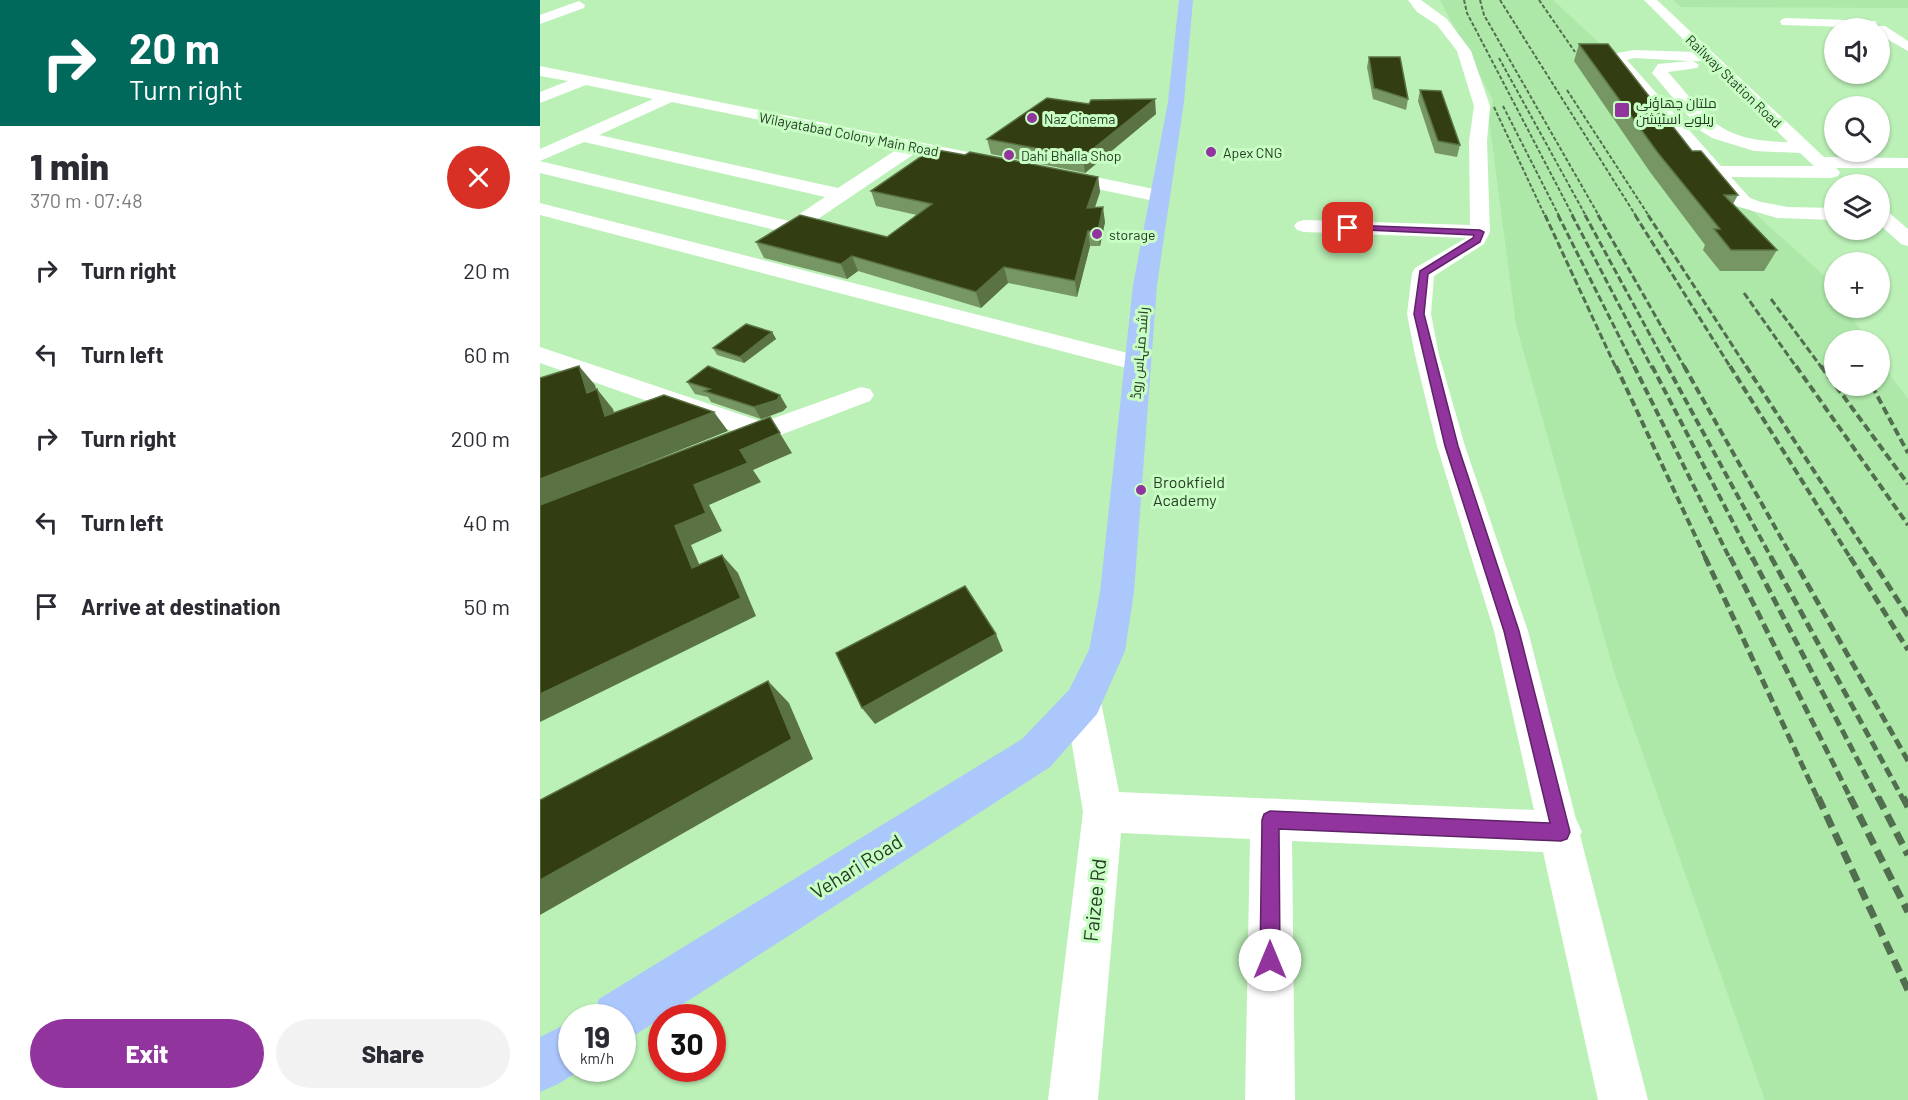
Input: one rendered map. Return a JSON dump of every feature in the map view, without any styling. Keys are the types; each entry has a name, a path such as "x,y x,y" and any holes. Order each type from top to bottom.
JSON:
{"main road":[{"name":"راشد منہاس روڈ","path":"1083,702 1107,651 1117,592 1145,285 1176,102 1186,0"},
{"name":"Vehari Road","path":"636,1005 1036,753 1083,702"},
{"path":"540,1066 558,1055"}],"street":[{"path":"1414,0 1422,9 1442,22 1464,51 1482,106 1478,141 1480,232 1477,240 1423,273 1419,314 1452,446 1511,631 1561,832 1623,1100"},
{"name":"Railway Station Road","path":"1650,0 1832,173"},
{"path":"547,3 579,2"},
{"path":"540,20 579,5 579,2"},
{"path":"1853,11 1864,18"},
{"path":"1787,22 1824,24"},
{"path":"1890,35 1908,47"},
{"path":"1712,61 1634,54 1617,57 1743,202 1778,213 1824,214"},
{"path":"1712,61 1670,66 1660,70 1660,73 1717,134 1744,144 1804,148"},
{"name":"Wilayatabad Colony Main Road","path":"540,71 987,161"},
{"path":"540,98 584,80"},
{"path":"540,156 670,97"},
{"path":"583,137 842,195"},
{"path":"742,260 913,147"},
{"path":"1714,171 1832,173 1908,163"},
{"path":"540,167 792,228"},
{"path":"1044,173 1159,196"},
{"path":"540,209 1138,363"},
{"path":"1890,224 1908,240"},
{"path":"1304,226 1480,232"},
{"path":"540,355 761,431"},
{"path":"561,386 593,373"},
{"path":"717,449 861,395"},
{"name":"Faizee Rd","path":"1072,1100 1103,812 1083,702"},
{"path":"1103,812 1561,832"},
{"path":"1270,820 1270,1100"}],"shaded area":[{"path":"1440,0 1553,0 1609,52 1692,157 1824,275 1824,318 1853,318 1860,330 1824,330 1824,396 1890,396 1890,375 1908,399 1908,1100 1765,1100 1614,672 1516,325 1489,120 1493,100"},
{"path":"1673,0 1908,0 1908,8 1681,7"}],"building":[{"path":"1579,44 1608,44 1692,151 1701,151 1738,195 1724,195 1777,250 1731,250 1714,229 1720,229 1658,153"},
{"path":"1369,57 1400,57 1408,99 1374,88"},
{"path":"1420,90 1441,91 1460,145 1438,141"},
{"path":"1047,98 1089,104 1091,100 1155,99 1083,157 987,139"},
{"path":"932,149 965,155 970,152 1098,177 1087,208 1103,207 1098,231 1088,231 1075,281 1004,267 976,292 852,256 841,264 756,242 800,215 887,237 932,204 871,191"},
{"path":"746,324 772,332 740,357 713,348"},
{"path":"579,366 587,393 597,389 605,416 664,395 714,412 540,479 540,378"},
{"path":"708,366 780,395 777,400 754,407 704,391 710,389 687,382"},
{"path":"770,417 780,433 740,450 748,463 694,485 706,513 675,526 692,568 722,555 741,598 540,694 540,505"},
{"path":"965,586 996,634 862,708 836,653"},
{"path":"768,681 792,739 540,880 540,800"}],"railway":[{"path":"1464,0 1467,13 1573,216"},
{"path":"1480,0 1484,15 1599,216"},
{"path":"1500,0 1636,216"},
{"path":"1539,0 1575,52"},
{"path":"1499,58 1586,216"},
{"path":"1567,90 1649,216"},
{"path":"1503,106 1559,216"},
{"path":"1494,107 1545,216"},
{"path":"1545,215 1616,368"},
{"path":"1558,215 1635,367"},
{"path":"1572,215 1652,368"},
{"path":"1585,215 1668,368"},
{"path":"1598,215 1685,368"},
{"path":"1635,215 1731,368"},
{"path":"1648,215 1747,368"},
{"path":"1744,293 1797,368"},
{"path":"1771,299 1822,368"},
{"path":"1616,366 1706,559"},
{"path":"1652,366 1752,559"},
{"path":"1667,366 1772,559"},
{"path":"1684,366 1793,559"},
{"path":"1730,366 1851,559"},
{"path":"1746,366 1871,559"},
{"path":"1796,366 1908,525"},
{"path":"1821,366 1824,370"},
{"path":"1635,367 1730,559"},
{"path":"1843,396 1908,484"},
{"path":"1877,396 1908,453"},
{"path":"1705,557 1818,799"},
{"path":"1730,557 1850,797"},
{"path":"1752,557 1878,799"},
{"path":"1771,557 1903,799"},
{"path":"1792,557 1908,761"},
{"path":"1850,557 1908,650"},
{"path":"1870,557 1908,616"},
{"path":"1818,797 1908,990"},
{"path":"1850,797 1908,912"},
{"path":"1878,797 1908,855"},
{"path":"1903,797 1908,807"}],"place":[{"name":"ملتان چھاؤنی ریلوے اسٹیشن","path":"1622,110"},
{"name":"Naz Cinema","path":"1032,118"},
{"name":"Apex CNG","path":"1211,152"},
{"name":"Dahi Bhalla Shop","path":"1009,155"},
{"name":"storage","path":"1097,234"},
{"name":"Brookfield Academy","path":"1141,490"}],"route":[{"path":"1270,960 1270,820 1561,832 1511,631 1452,446 1427,355 1419,314 1423,273 1477,240 1480,232 1348,228"}]}
